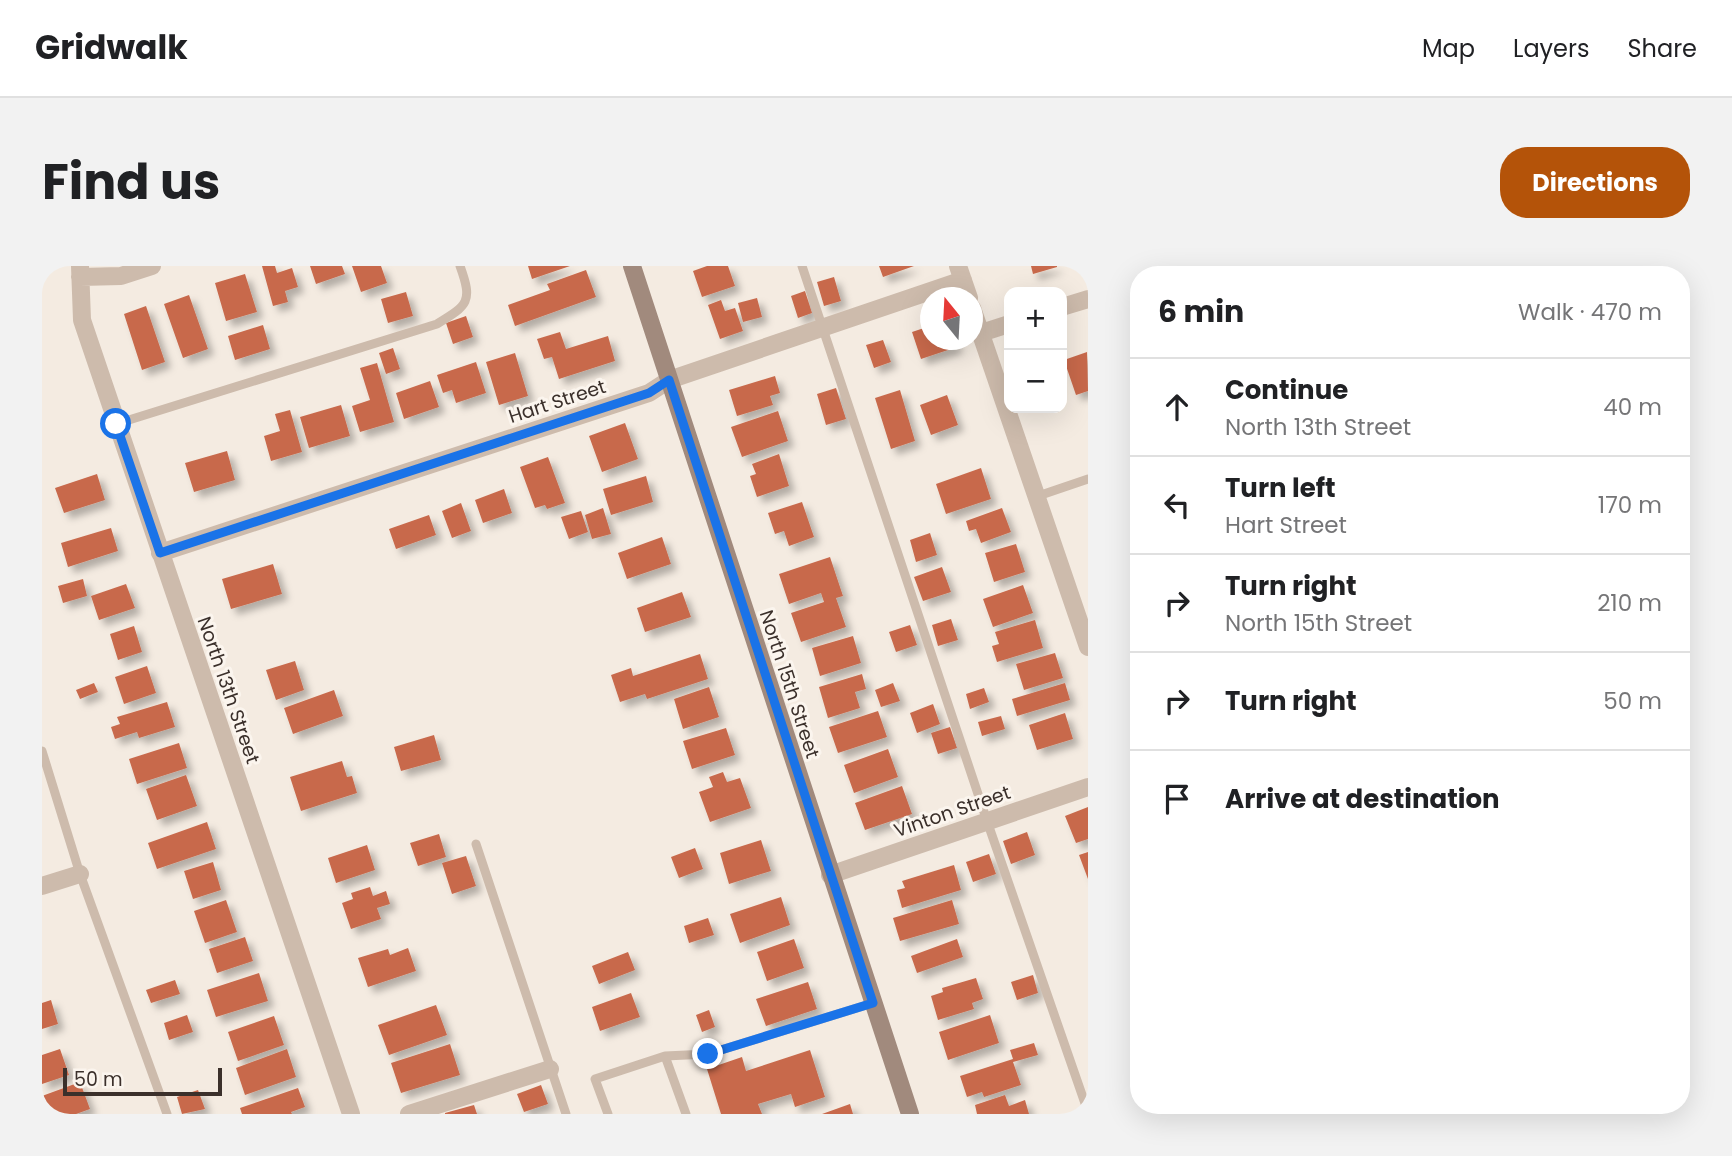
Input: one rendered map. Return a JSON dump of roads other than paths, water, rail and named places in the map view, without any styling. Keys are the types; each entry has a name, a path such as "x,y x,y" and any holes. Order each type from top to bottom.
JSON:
{"main road":[{"name":"North 15th Street","path":"632,266 910,1114"}],"street":[{"path":"80,272 121,276 152,266"},
{"name":"North 13th Street","path":"80,272 82,320 351,1114"},
{"name":"Hart Street","path":"160,553 649,393 669,380 961,273"},
{"path":"1067,305 1088,299"},
{"path":"983,332 1004,326"},
{"path":"983,339 1088,647"},
{"name":"Vinton Street","path":"830,876 1088,787"},
{"path":"42,886 80,874"},
{"path":"409,1114 550,1069"}],"lane":[{"path":"116,424 437,324 462,309 469,294 460,266"},
{"path":"802,266 987,821 1088,1112"},
{"path":"1038,496 1088,479"},
{"path":"42,751 80,874 167,1114"},
{"path":"475,844 566,1114"},
{"path":"608,1114 595,1079 665,1056 708,1054 873,1003"},
{"path":"665,1056 686,1114"}]}
